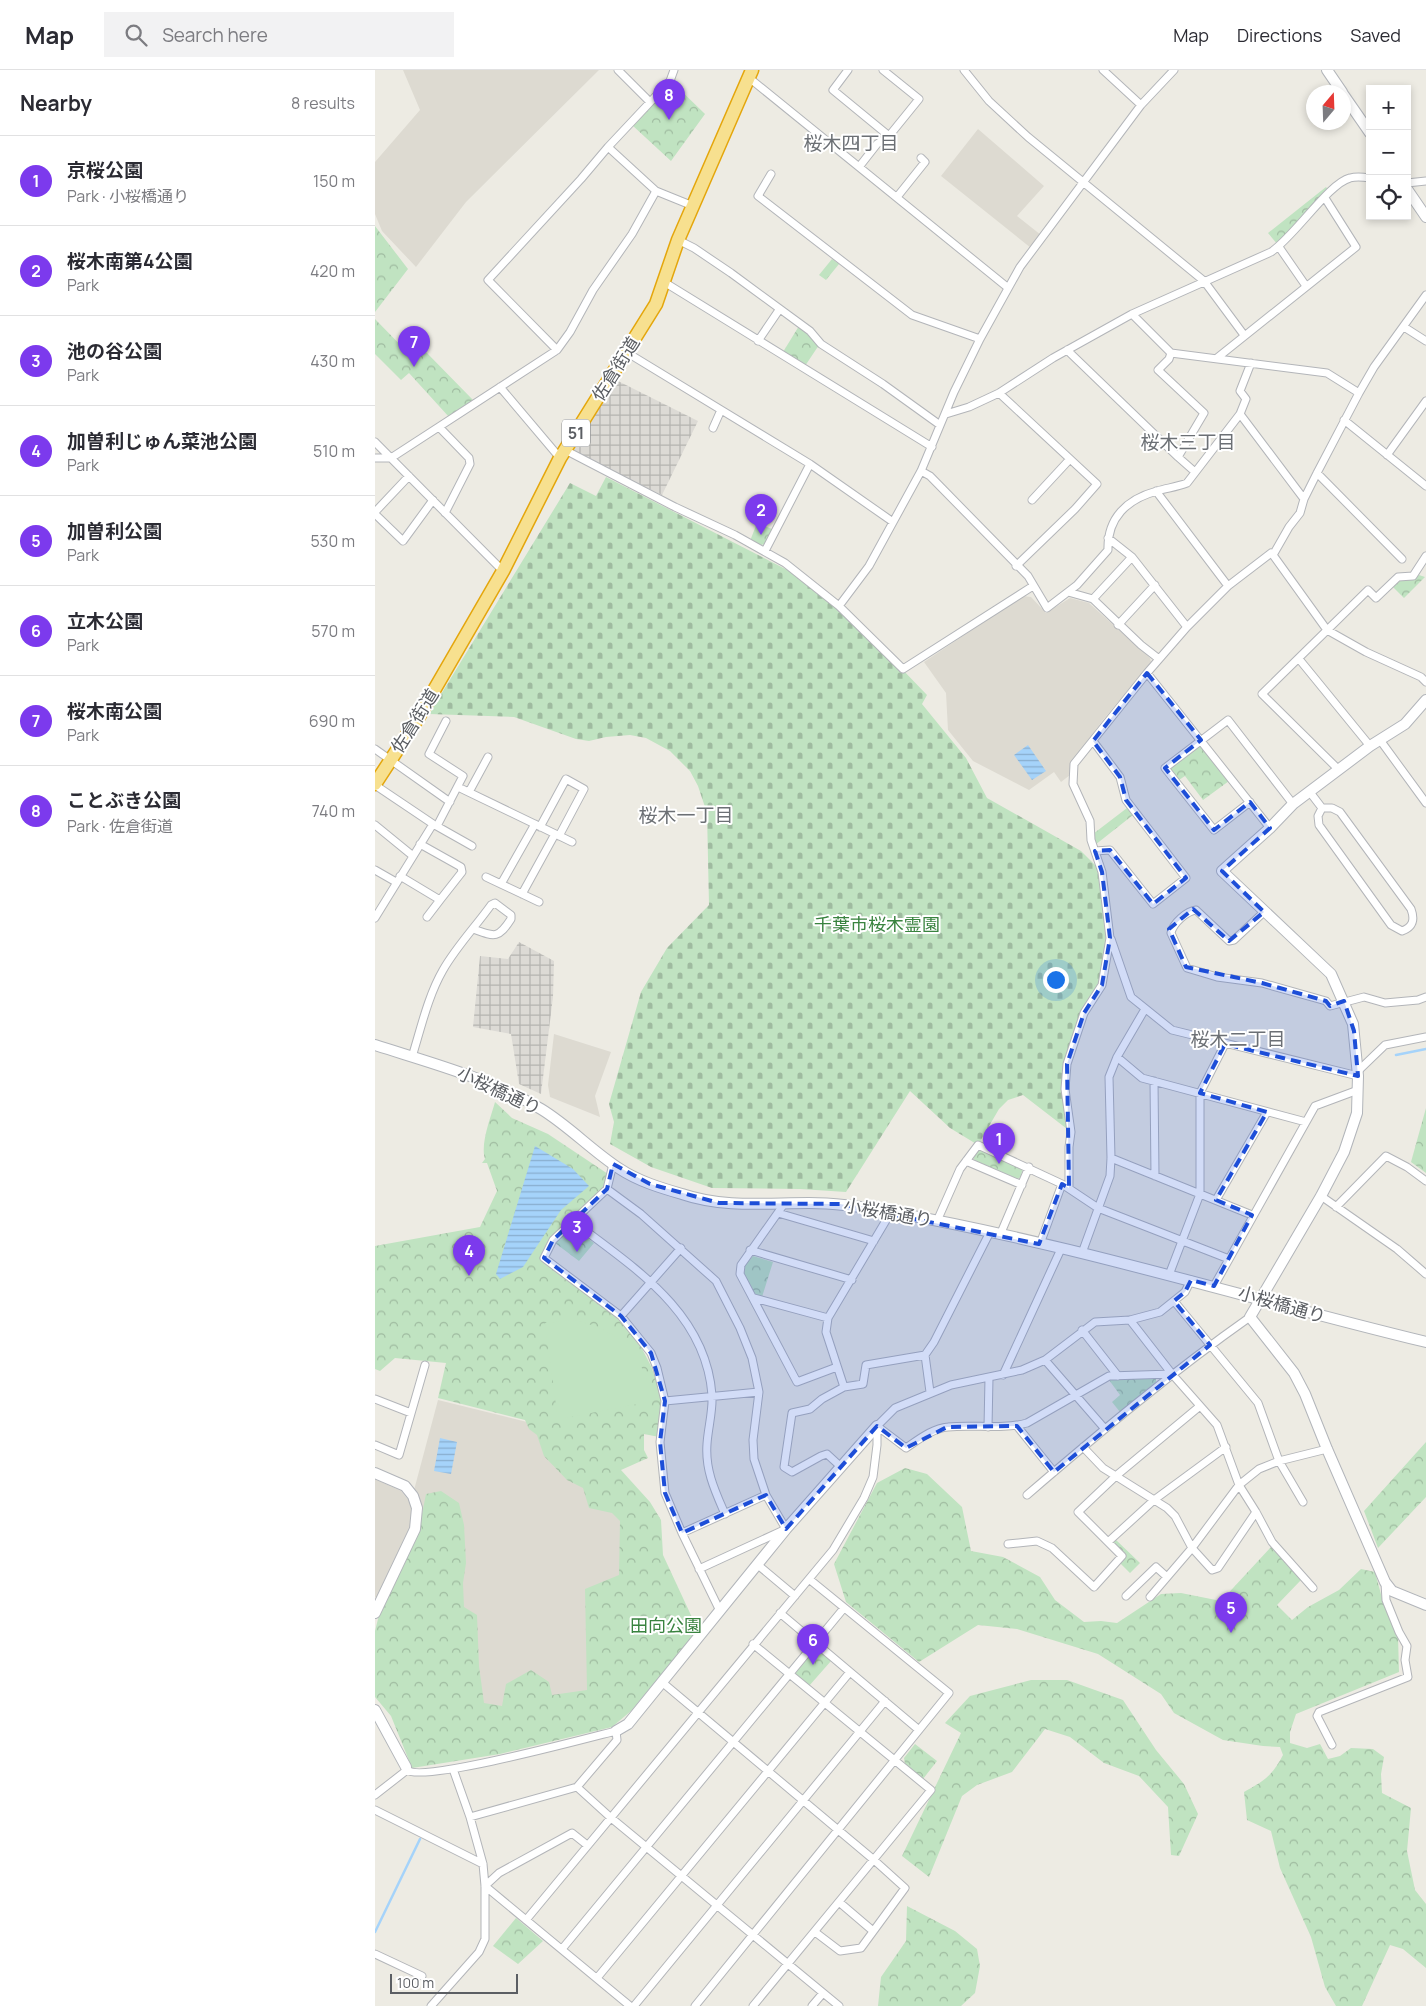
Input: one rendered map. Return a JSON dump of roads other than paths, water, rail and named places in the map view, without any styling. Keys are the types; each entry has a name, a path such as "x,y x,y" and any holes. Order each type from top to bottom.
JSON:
{"highway":[{"name":"佐倉街道","path":"375,784 418,718 503,571 563,454 656,304 678,240 750,74"}],"street":[{"path":"618,70 650,102"},
{"path":"557,350 488,280 608,147 671,81 674,70"},
{"path":"848,70 833,90 889,136"},
{"path":"859,167 877,144 889,136 919,99 883,70"},
{"path":"964,70 989,101 1028,137 1204,281 1244,336"},
{"path":"1103,70 1141,105"},
{"path":"1327,70 1337,85"},
{"path":"839,606 869,566 921,471 954,392 1007,287 1083,181 1141,105 1171,71"},
{"path":"750,74 859,167 1007,287"},
{"path":"1351,105 1368,130"},
{"path":"608,147 655,191 693,206"},
{"path":"897,198 925,162"},
{"path":"771,174 758,196 912,315 980,339"},
{"path":"946,414 969,407 999,393 1067,350 1132,314 1249,263 1279,247 1338,185 1349,178 1366,178"},
{"path":"1411,182 1426,180"},
{"path":"375,458 391,458 557,350 571,332 593,290 632,234 655,191"},
{"path":"1411,195 1426,217"},
{"path":"1217,358 1356,247 1325,198"},
{"path":"678,240 694,248 731,273 809,331 821,344 883,384 940,425"},
{"path":"1279,247 1306,286"},
{"path":"665,282 931,447"},
{"path":"1273,555 1300,514 1304,499 1317,473 1374,367 1426,295"},
{"path":"758,341 779,310"},
{"path":"1132,314 1171,352 1327,374 1359,393"},
{"path":"1404,327 1426,341"},
{"path":"1067,350 1195,472"},
{"path":"626,352 810,464 893,522"},
{"path":"1171,352 1169,359 1158,370 1204,413 1178,457"},
{"path":"921,471 930,476 1016,566 1028,576 1047,608 1068,592 1108,550 1107,538 1116,517 1131,501 1156,491 1187,483 1239,414 1246,399 1240,391 1251,363"},
{"path":"500,386 563,454 765,550 815,585 903,669 1033,586"},
{"path":"999,393 1097,484 1075,509 1016,566"},
{"path":"1387,455 1426,401"},
{"path":"713,428 721,410"},
{"path":"1239,414 1304,499"},
{"path":"1344,420 1426,486"},
{"path":"439,426 469,458 470,464 445,513"},
{"path":"375,442 503,571"},
{"path":"1032,500 1069,459"},
{"path":"765,550 810,464"},
{"path":"1317,473 1402,559"},
{"path":"409,476 375,513 403,541 433,500"},
{"path":"1156,491 1228,586"},
{"path":"1107,538 1132,557 1187,627"},
{"path":"1273,555 1271,553 1228,586 1187,627 1159,659 1074,764 1073,784 1090,821 1091,840 1102,872 1111,938 1131,997 1172,1030 1357,1074"},
{"path":"1273,555 1327,630 1366,652 1421,677 1426,682"},
{"path":"1338,769 1262,694 1369,590 1376,598 1398,576 1413,576 1426,556"},
{"path":"1093,599 1132,557"},
{"path":"1420,565 1426,573"},
{"path":"1118,624 1155,584"},
{"path":"1068,592 1093,599 1118,624 1159,659"},
{"path":"1299,659 1370,746"},
{"path":"1147,673 1270,828"},
{"path":"1027,1495 1083,1446 1172,1374 1209,1345 1250,1317 1321,1196 1344,1152 1357,1113 1357,1074 1353,1024 1344,1001 1331,974 1221,871 1270,828 1293,804 1370,746 1405,724 1426,700"},
{"path":"1250,802 1214,830 1165,768 1228,720 1293,804"},
{"path":"375,918 377,908 450,802 463,776 429,754 446,721"},
{"path":"1380,740 1426,803"},
{"path":"1093,741 1120,776 1126,800 1186,878 1153,904 1109,850 1095,851"},
{"path":"375,749 450,802"},
{"path":"469,792 488,757"},
{"path":"501,884 566,779 583,789 522,894"},
{"path":"375,784 435,825 472,846"},
{"path":"458,787 572,842"},
{"path":"1309,791 1322,808"},
{"path":"1322,808 1332,808 1340,812 1411,909 1414,917 1413,924 1409,928 1402,931 1391,925 1319,825 1318,816 1322,808"},
{"path":"375,825 413,856"},
{"path":"420,844 461,866 462,869 427,917"},
{"path":"375,870 440,900"},
{"path":"486,877 539,902"},
{"path":"412,1057 443,970 473,929 491,905 495,903 511,915 511,919 503,932 497,935 473,929"},
{"path":"1264,912 1234,940 1229,941 1196,910 1191,911 1173,926 1171,933 1187,968 1217,977 1262,983 1326,1001 1330,1006 1364,997 1385,1003 1419,1000 1426,997"},
{"path":"1069,1188 1071,1132 1065,1089 1067,1064 1084,1013 1102,985 1111,938"},
{"path":"1082,1253 1110,1176 1109,1077 1117,1057 1145,1009"},
{"path":"1357,1074 1385,1045 1426,1037"},
{"path":"1169,1275 1200,1194 1200,1093 1225,1044"},
{"name":"小桜橋通り","path":"375,1045 464,1073 498,1087 541,1109 623,1171 650,1184 685,1195 719,1202 840,1204 937,1221 1082,1253 1426,1342"},
{"path":"1117,1057 1142,1078 1306,1122"},
{"path":"1153,1081 1155,1176"},
{"path":"1214,1286 1252,1215 1315,1106 1357,1090"},
{"path":"1216,1200 1267,1112"},
{"path":"937,1221 960,1169 978,1145 1029,1167 1062,1184 1098,1208 1229,1259"},
{"path":"1336,1206 1386,1156 1407,1167 1426,1181"},
{"path":"1111,1158 1252,1215"},
{"path":"966,1161 1021,1185"},
{"path":"613,1164 607,1189 553,1240 544,1258 621,1316 651,1353 657,1368 665,1401 660,1442 665,1493 682,1533 721,1612"},
{"path":"841,1466 827,1454 792,1472 785,1466 792,1412 811,1409 822,1399 844,1388 863,1384 867,1365 925,1354 934,1342 995,1234 1029,1167"},
{"path":"1039,1244 1062,1184"},
{"path":"607,1189 641,1214 716,1281 740,1328 752,1358 759,1392 753,1440 754,1459 766,1495 786,1529"},
{"path":"1321,1196 1397,1249 1426,1274"},
{"path":"784,1204 750,1250 741,1265 740,1274 797,1382 837,1367"},
{"path":"844,1388 825,1332 828,1318 891,1212"},
{"path":"777,1213 874,1242"},
{"path":"574,1222 652,1282 678,1310 702,1352 710,1377 712,1398 707,1465 725,1514"},
{"path":"621,1316 681,1248"},
{"path":"1003,1375 1061,1249"},
{"path":"750,1250 852,1280"},
{"path":"375,1710 406,1769 410,1772 423,1773 453,1769 616,1731 628,1724 721,1612 786,1529 895,1408 930,1392 951,1385 1022,1370 1045,1360 1095,1322 1130,1320 1159,1312 1185,1292 1191,1280"},
{"path":"753,1298 828,1318"},
{"path":"1174,1301 1258,1403 1279,1461 1303,1502"},
{"path":"1250,1317 1294,1373 1305,1394 1385,1582 1392,1591 1426,1605"},
{"path":"1130,1320 1172,1374 1217,1425 1239,1485 1256,1512 1271,1542 1313,1588"},
{"path":"1082,1330 1118,1376"},
{"path":"925,1354 930,1392"},
{"path":"1045,1360 1105,1429"},
{"path":"375,1445 399,1454 425,1364"},
{"path":"877,1426 906,1448 934,1431 947,1426 1017,1426 1027,1423 1109,1376 1172,1374"},
{"path":"988,1427 989,1378"},
{"path":"665,1401 759,1392"},
{"path":"375,1399 411,1413"},
{"path":"1008,1544 1037,1541 1052,1548 1094,1587 1122,1556 1078,1512 1117,1475 1200,1406"},
{"path":"526,1920 753,1644 833,1550 864,1498 873,1477 877,1426"},
{"path":"1017,1426 1054,1472"},
{"path":"1083,1446 1103,1468 1167,1508 1175,1516 1192,1548 1212,1570 1218,1568 1256,1512"},
{"path":"1108,1542 1154,1500 1226,1447"},
{"path":"1150,1598 1192,1548 1239,1485 1259,1469 1279,1461 1327,1449"},
{"path":"375,1474 405,1486 413,1496 417,1508 415,1529 375,1613"},
{"path":"682,1533 766,1495"},
{"path":"699,1569 786,1529"},
{"path":"758,1565 795,1596"},
{"path":"1126,1596 1156,1566 1167,1577"},
{"path":"695,2006 949,1693 809,1579"},
{"path":"1332,1745 1317,1716 1319,1712 1408,1677 1405,1660 1407,1646 1386,1600 1385,1582"},
{"path":"562,1949 844,1608"},
{"path":"780,1613 919,1730"},
{"path":"753,1644 931,1790 753,2006"},
{"path":"597,1978 850,1672"},
{"path":"663,1683 905,1888 861,1948 840,1952 815,1932"},
{"path":"634,2006 885,1701"},
{"path":"470,1817 577,1787 617,1740 616,1731"},
{"path":"375,1795 406,1769"},
{"path":"431,2006 479,1952 485,1939 483,1864 470,1817 453,1769"},
{"path":"577,1787 610,1817 839,2006"},
{"path":"375,1810 483,1864"},
{"path":"485,1886 499,1873 572,1832 587,1845"},
{"path":"485,1886 630,2006"},
{"path":"839,1902 873,1931"},
{"path":"375,1954 422,1976"},
{"path":"812,2006 823,1993"}],"water":[{"path":"1028,745 1046,771 1032,780 1014,755"},
{"path":"535,1146 573,1169 589,1186 561,1210 523,1267 500,1279 496,1274"},
{"path":"440,1438 457,1442 451,1474 434,1471"}],"waterway":[{"path":"1396,1055 1426,1049"},
{"path":"375,1932 420,1839"}],"place":[{"name":"ことぶき公園","path":"669,120"},
{"name":"桜木南公園","path":"414,367"},
{"name":"桜木南第4公園","path":"761,535"},
{"name":"京桜公園","path":"999,1164"},
{"name":"池の谷公園","path":"577,1252"},
{"name":"加曽利じゅん菜池公園","path":"469,1276"},
{"name":"加曽利公園","path":"1231,1633"},
{"name":"立木公園","path":"813,1665"}],"district":[{"name":"桜木四丁目","path":"851,143"},
{"name":"桜木三丁目","path":"1188,442"},
{"name":"桜木一丁目","path":"686,815"},
{"name":"桜木二丁目","path":"1238,1039"}],"park label":[{"name":"千葉市桜木霊園","path":"877,925"},
{"name":"田向公園","path":"666,1626"}]}
